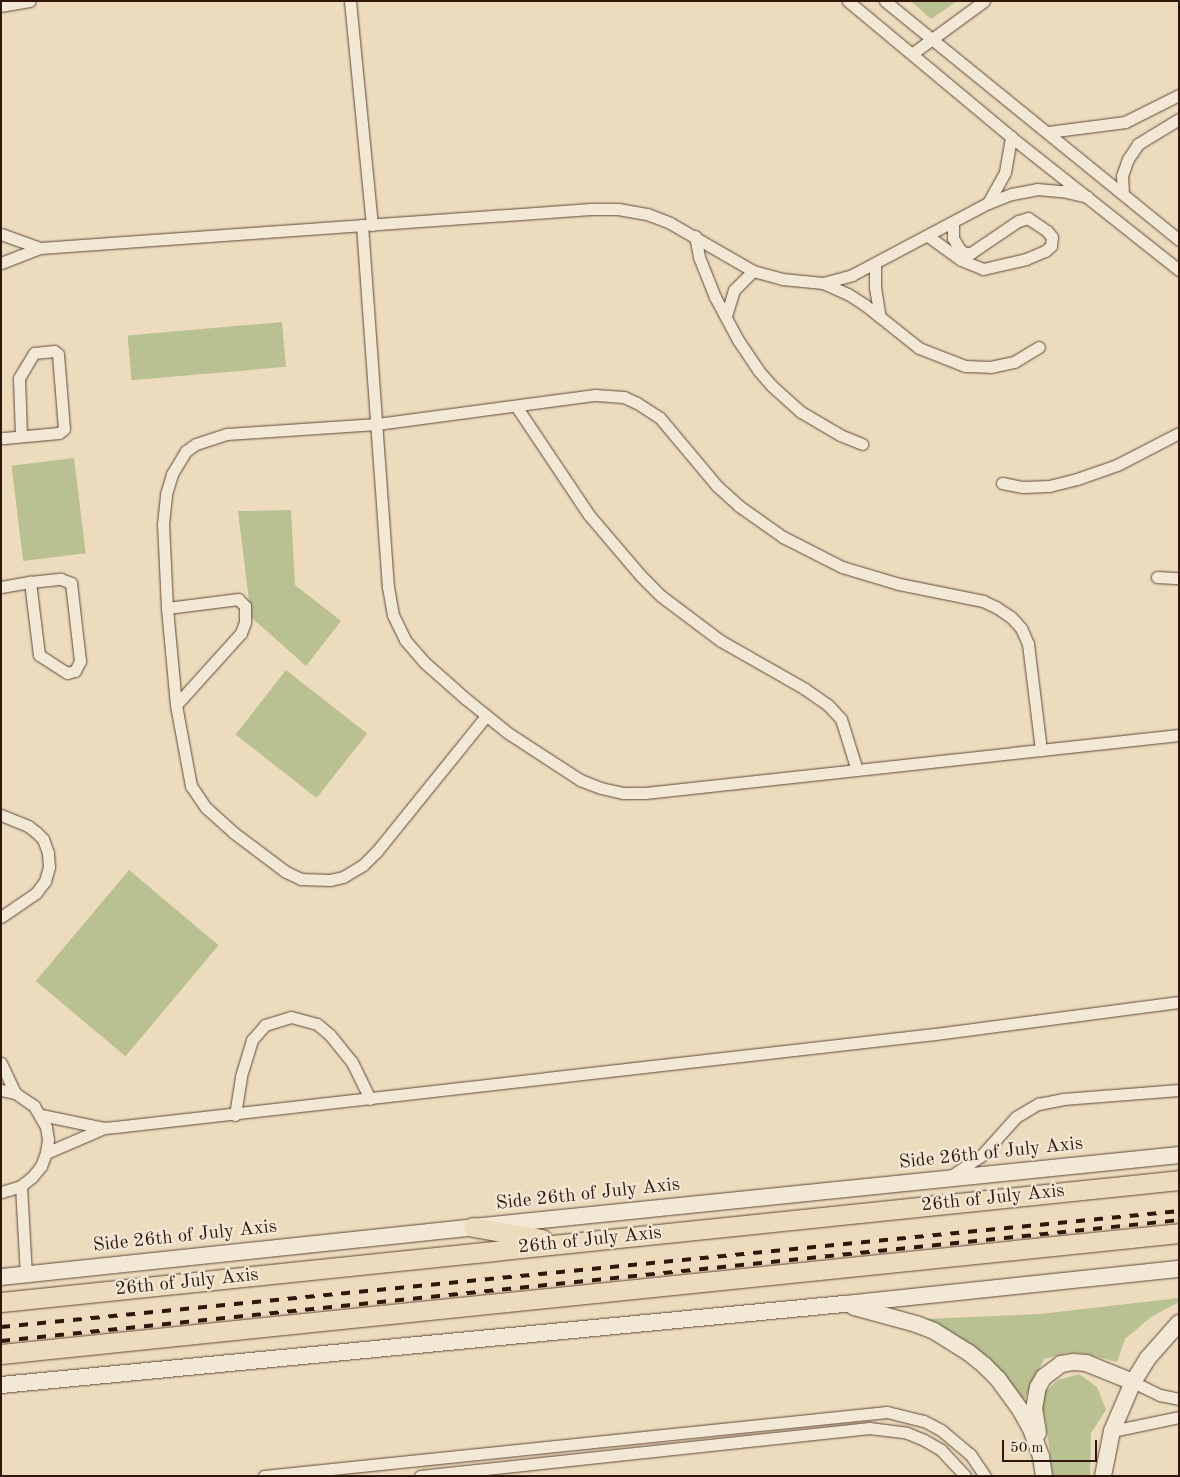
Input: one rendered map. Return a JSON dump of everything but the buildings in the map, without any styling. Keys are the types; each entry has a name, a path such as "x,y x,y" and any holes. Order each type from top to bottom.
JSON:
{"highway":[{"name":"26th of July Axis","path":"1,1302 1179,1180"},
{"path":"473,1226 563,1243"},
{"path":"1,1354 1179,1233"}],"main road":[{"name":"Side 26th of July Axis","path":"1,1278 473,1226 1179,1155"},
{"path":"1,1385 844,1304 1179,1269"},
{"path":"844,1304 916,1324 934,1331 968,1352 998,1379 1010,1394 1030,1429 1041,1457"},
{"path":"1103,1476 1112,1431 1133,1382 1148,1358 1179,1324"},
{"path":"1044,1476 1035,1397 1038,1387 1052,1370 1061,1364 1073,1362 1086,1363 1133,1382"}],"street":[{"path":"1,6 30,1"},
{"path":"350,1 367,225 377,424 388,587 393,615 405,640 424,662 486,716 580,780 601,788 623,793 645,793 1179,735"},
{"path":"848,1 913,53 1011,137 1179,270"},
{"path":"885,1 1179,240"},
{"path":"913,53 984,1"},
{"path":"1048,132 1118,124 1139,116 1179,95"},
{"path":"1123,194 1122,176 1128,159 1138,144 1179,119"},
{"path":"988,203 1005,172 1011,137"},
{"path":"823,284 852,275 954,223 988,203 1012,194 1037,189 1062,190 1087,197"},
{"path":"1,263 40,248 590,209 618,210 647,214 670,222 753,271 782,279 823,284 848,294 919,348 965,366 990,368 1014,362 1039,347"},
{"path":"928,236 983,269 995,268 1045,252 1051,246 1052,237 1041,224 1028,218 1023,218 963,256"},
{"path":"954,223 953,238 963,256"},
{"path":"1,234 40,248"},
{"path":"695,236 703,270 748,356 768,382 786,400 818,423 862,444"},
{"path":"875,263 875,287 880,317"},
{"path":"726,316 734,290 753,271"},
{"path":"1,438 59,433 64,429 58,354 54,351 34,353 19,378 21,436"},
{"path":"486,716 377,851 363,865 344,876 330,880 301,878 286,872 233,832 206,808 191,786 176,705 167,608 163,537 164,510 172,474 186,451 196,444 228,434 377,424 595,395 624,397 644,406 660,418 717,486 739,506 783,537 806,550 858,572 899,584 983,601 1011,617 1021,628 1028,644 1041,750"},
{"path":"516,406 589,516 635,570 661,596 714,636 805,689 828,705 840,718 857,770"},
{"path":"1002,483 1022,487 1049,486 1077,479 1117,465 1179,433"},
{"path":"1157,577 1179,578"},
{"path":"1,587 30,582 64,579 71,583 80,661 76,671 67,672 39,655 30,582"},
{"path":"167,608 238,599 244,606 245,622 241,632 176,705"},
{"path":"1,815 28,826 36,832 43,840 48,853 49,867 45,881 36,893 1,917"},
{"path":"41,1115 104,1128 235,1115 935,1034 1179,1002"},
{"path":"235,1115 241,1076 252,1040 265,1026 291,1017 317,1024 330,1035 352,1062 370,1099"},
{"path":"1,1063 15,1093"},
{"path":"1,1090 15,1093 34,1106 41,1115 46,1127 46,1154 32,1177 21,1186 1,1192"},
{"path":"948,1178 981,1156 1016,1117 1038,1104 1063,1100 1179,1090"},
{"path":"46,1154 104,1128"},
{"path":"21,1186 26,1275"},
{"path":"1133,1382 1160,1395 1179,1399"},
{"path":"887,1412 888,1429"},
{"path":"264,1476 887,1412 924,1421 941,1430 970,1454 985,1476"},
{"path":"1112,1431 1179,1417"},
{"path":"420,1476 869,1428 907,1432 924,1440 941,1450 965,1476"}],"green space":[{"path":"911,1 957,1 931,19"},
{"path":"282,322 286,367 132,380 128,336"},
{"path":"74,458 86,553 23,561 11,466"},
{"path":"291,510 295,585 341,621 306,666 251,617 238,511"},
{"path":"286,670 367,733 317,798 236,735"},
{"path":"129,870 219,945 125,1056 36,981"},
{"path":"1179,1298 1179,1302 1151,1317 1125,1339 1117,1362 1082,1353 1067,1353 1044,1359 1024,1400 1000,1376 925,1319 1040,1314"},
{"path":"1079,1374 1097,1387 1106,1410 1091,1433 1090,1476 1053,1476 1042,1408 1045,1392 1058,1380"}],"railway":[{"path":"1,1327 1179,1211"},
{"path":"1,1341 1179,1220"}]}
